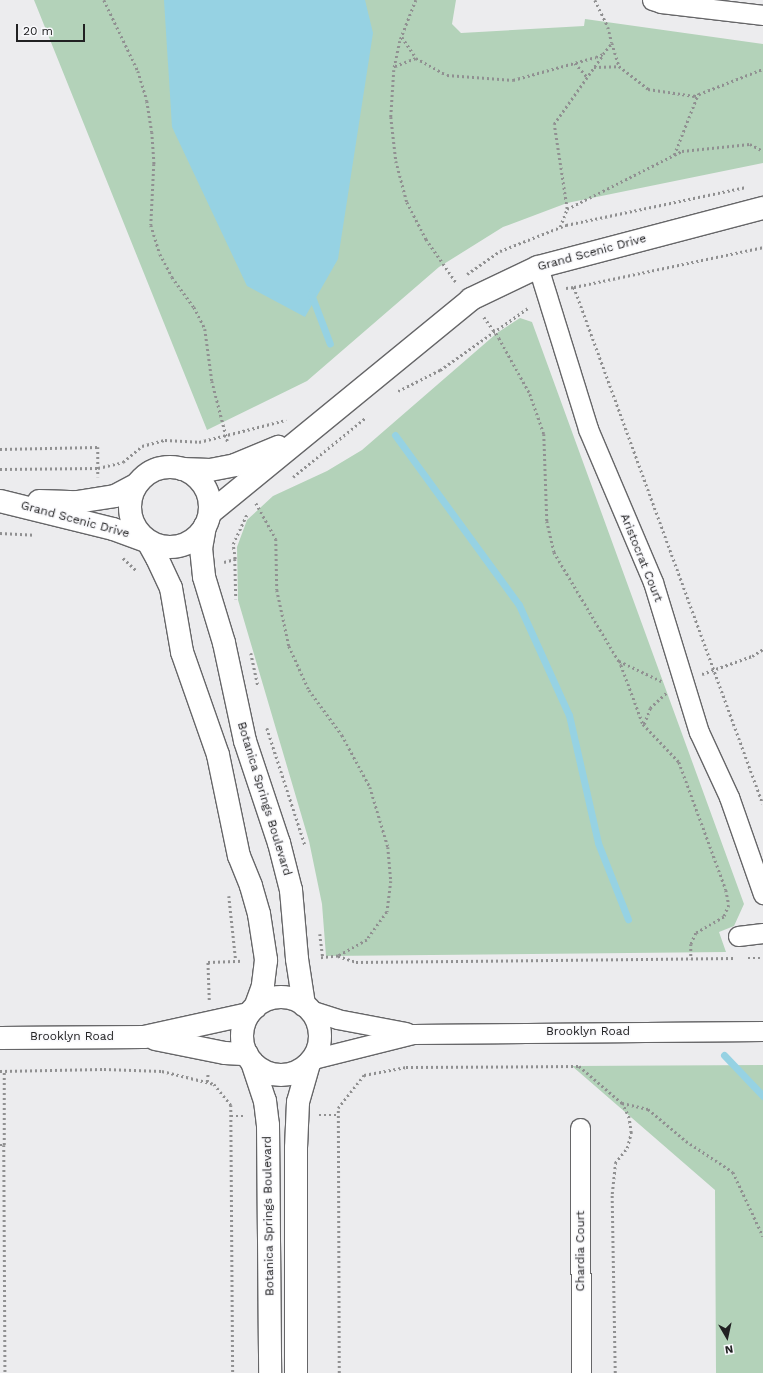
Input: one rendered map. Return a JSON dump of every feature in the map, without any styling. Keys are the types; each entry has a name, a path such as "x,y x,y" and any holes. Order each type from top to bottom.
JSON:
{"street":[{"path":"652,0 661,4 763,15"},
{"name":"Grand Scenic Drive","path":"0,500 113,529 160,547 186,544 197,537 239,475 324,421 471,299 538,267 763,208"},
{"name":"Aristocrat Court","path":"538,267 588,428 653,582 699,732 729,797 763,894"},
{"name":"Grand Scenic Drive","path":"0,500 77,502 115,496 136,485 145,475 157,469 210,470 239,475"},
{"path":"182,469 195,476 204,486 209,499 208,519"},
{"name":"Grand Scenic Drive","path":"136,485 129,509 138,533 148,542"},
{"name":"Botanica Springs Boulevard","path":"208,519 201,548 203,568 211,608 224,643 245,741 279,843 291,890 297,959 307,1007"},
{"path":"148,542 171,588 182,652 218,755 239,856 251,886 259,914 266,960 262,986 242,1034 249,1058 273,1074 286,1075 298,1071 311,1062"},
{"path":"738,936 763,932"},
{"path":"252,1011 266,1001 279,998 292,999 307,1007 316,1018 320,1039 298,1102 296,1148 296,1373"},
{"name":"Brooklyn Road","path":"307,1007 337,1019 413,1034 763,1031"},
{"name":"Brooklyn Road","path":"144,1037 210,1023 252,1011"},
{"name":"Brooklyn Road","path":"311,1062 413,1034"},
{"name":"Brooklyn Road","path":"0,1038 144,1037 249,1058"},
{"name":"Botanica Springs Boulevard","path":"249,1058 265,1101 268,1125 270,1373"},
{"name":"Chardia Court","path":"580,1128 581,1373"}],"path":[{"path":"104,0 132,57 147,101 152,132 154,164 151,225 160,254 172,277 194,307 206,329 212,382 239,475 276,539 278,590 289,646 310,690 342,735 370,786 388,847 391,881 387,912 367,940 338,956 297,959"},
{"path":"416,0 402,36 395,66 391,117 396,161 407,202 440,263 471,299 494,332 530,394 544,434 548,521 554,552 618,660 643,724 679,762 726,890 729,905 724,917 696,933 691,944 691,959"},
{"path":"595,0 607,23 619,66 648,89 694,96 763,69"},
{"path":"402,36 416,58 447,75 513,80 603,54"},
{"path":"560,227 567,209 554,124 612,43"},
{"path":"395,66 416,58"},
{"path":"575,63 587,77"},
{"path":"594,67 619,66"},
{"path":"674,155 698,94"},
{"path":"567,209 682,151 750,144 763,151"},
{"path":"394,394 440,370 494,332 563,289 763,247"},
{"path":"574,287 763,804"},
{"path":"292,478 370,414"},
{"path":"0,468 98,468"},
{"path":"237,606 233,544 246,515 262,500"},
{"path":"116,555 122,556 138,573"},
{"path":"203,568 234,559"},
{"path":"249,645 259,690"},
{"path":"618,660 657,680 666,682"},
{"path":"266,724 303,833 305,848"},
{"path":"318,926 323,958"},
{"path":"338,956 356,962 763,958"},
{"path":"210,1023 208,962 266,960"},
{"path":"339,1373 338,1108 364,1075 406,1067 578,1066 622,1103 629,1118 632,1133 627,1148 615,1163 612,1194 615,1373"},
{"path":"5,1373 2,1071 104,1069 162,1071 192,1077 214,1084 231,1105 233,1373"},
{"path":"622,1103 648,1109 686,1141 733,1172 763,1236"}],"green space":[{"path":"34,0 456,0 452,24 461,33 584,26 585,19 763,44 763,163 567,203 503,227 439,267 307,381 207,430"},
{"path":"520,318 532,322 744,904 734,926 719,932 726,952 326,956 322,904 309,841 238,600 237,547 247,520 273,496 327,471 362,450 497,333"},
{"path":"763,1065 763,1373 716,1373 715,1190 572,1066"}],"water":[{"path":"164,0 365,0 373,33 338,259 305,317 247,286 172,127"}],"waterway":[{"path":"311,294 330,344"},
{"path":"395,435 519,605 569,715 598,843 628,919"},
{"path":"724,1055 763,1096"}]}
